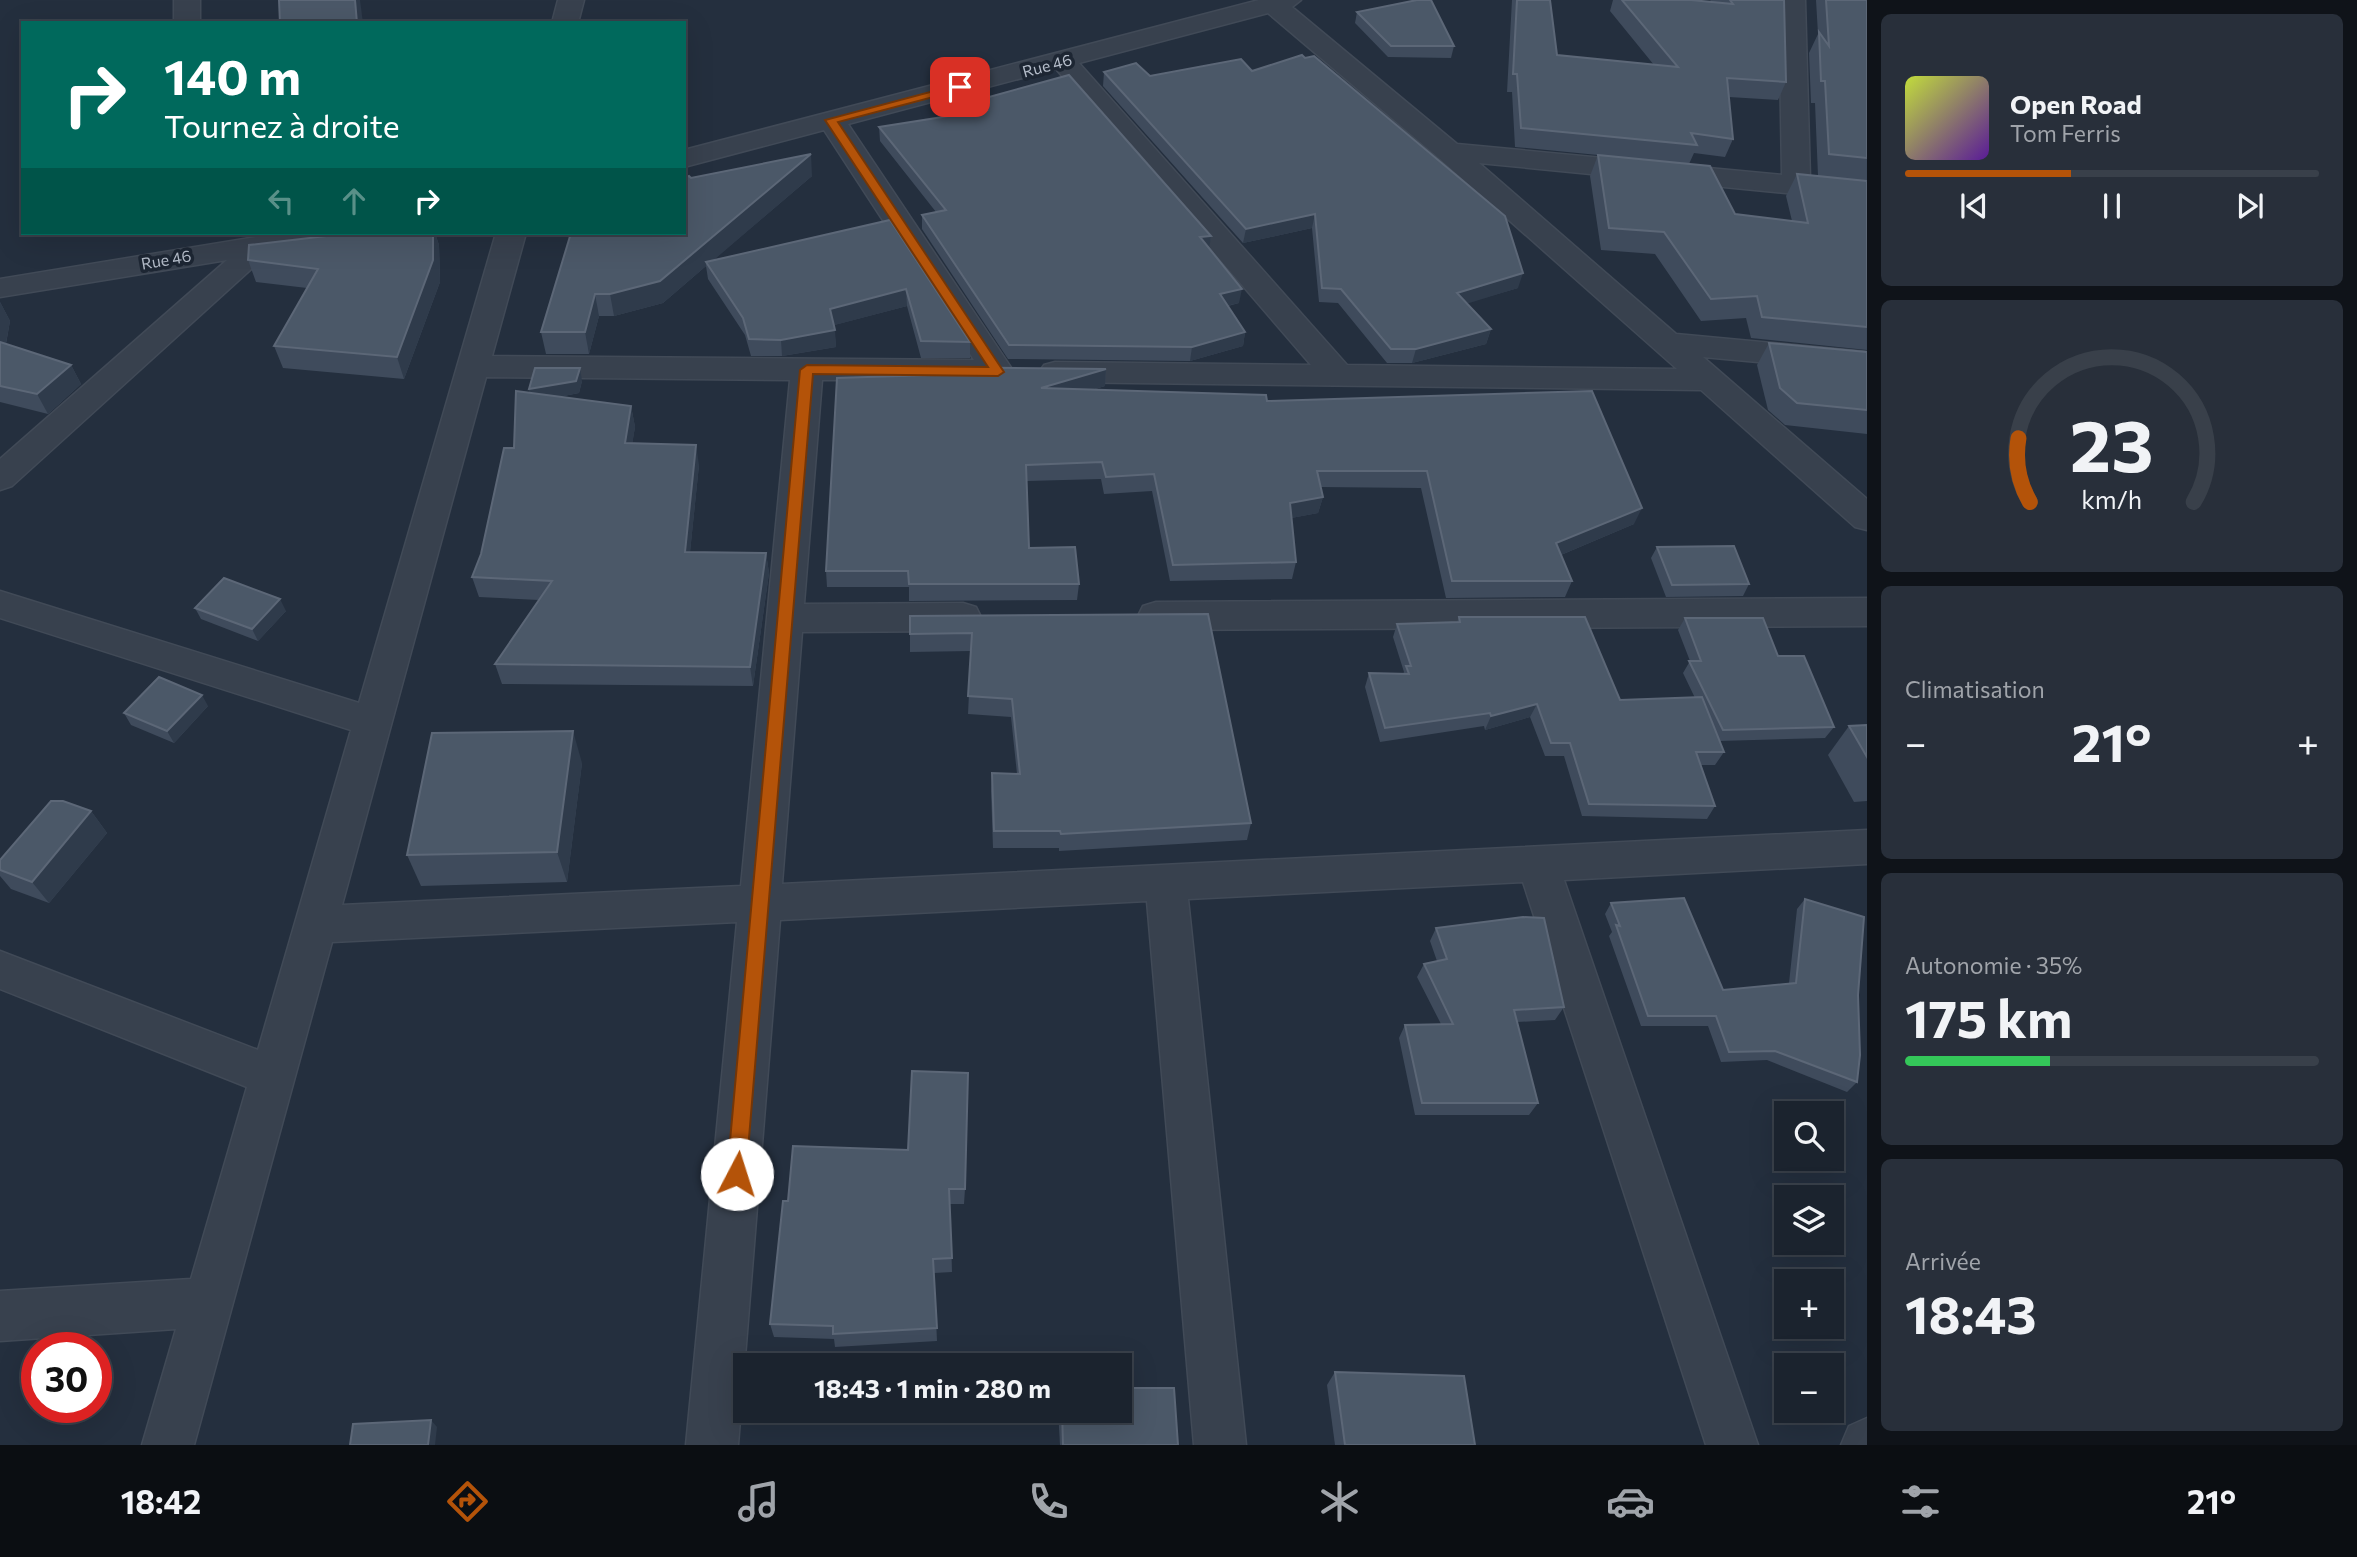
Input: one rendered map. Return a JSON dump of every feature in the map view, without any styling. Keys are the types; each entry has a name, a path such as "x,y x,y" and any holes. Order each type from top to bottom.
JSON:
{"street":[{"path":"187,0 187,21"},
{"path":"566,21 571,0"},
{"path":"1792,0 1796,185"},
{"path":"1280,2 1867,518"},
{"name":"Rue 46","path":"686,158 1280,2"},
{"path":"1063,61 1339,376"},
{"path":"831,120 998,372"},
{"path":"1449,152 1867,192"},
{"name":"Rue 46","path":"0,288 183,244 262,244 320,235"},
{"path":"168,1445 510,235"},
{"path":"0,478 262,244"},
{"path":"1666,343 1867,362"},
{"path":"474,366 1707,380"},
{"path":"712,1445 807,370"},
{"path":"0,604 372,722"},
{"path":"1119,616 1867,612"},
{"path":"786,618 994,617"},
{"path":"315,925 1867,847"},
{"path":"1538,863 1732,1445"},
{"path":"1166,882 1220,1445"},
{"path":"0,970 272,1076"},
{"path":"0,1316 209,1302"}],"building":[{"path":"279,0 355,0 357,21 280,21"},
{"path":"1417,0 1431,0 1454,46 1391,46 1357,12"},
{"path":"1517,0 1550,0 1557,55 1678,67 1622,0 1691,0 1733,4 1730,0 1784,0 1786,82 1727,78 1733,139 1691,133 1697,145 1521,128 1517,74 1513,74"},
{"path":"1826,0 1867,0 1867,158 1829,154 1819,32 1829,46"},
{"path":"1302,55 1305,58 1314,56 1505,216 1523,273 1457,293 1491,329 1416,349 1391,349 1341,289 1322,288 1315,214 1246,229 1104,72 1136,63 1150,76 1241,59 1252,71"},
{"path":"1069,75 1211,236 1200,237 1242,289 1220,294 1245,332 1192,347 1009,345 922,215 946,210 879,127 987,110 978,100"},
{"path":"811,154 660,281 610,294 595,294 585,332 541,332 570,235 686,235 686,177"},
{"path":"1598,155 1710,166 1735,214 1808,223 1797,174 1867,181 1867,327 1762,317 1757,296 1711,299 1664,232 1609,228"},
{"path":"890,220 970,342 921,341 906,289 830,309 835,330 781,340 749,339 743,318 706,262"},
{"path":"335,235 433,235 433,260 397,357 274,346 318,269 248,260 249,245"},
{"path":"0,342 71,365 37,394 0,386"},
{"path":"1769,343 1867,352 1867,410 1797,403 1780,388"},
{"path":"928,367 1106,369 1041,388 1266,395 1267,401 1592,391 1642,508 1556,543 1572,581 1452,581 1427,471 1317,471 1323,497 1290,503 1296,562 1173,565 1154,474 1106,477 1102,462 1026,465 1029,548 1075,547 1079,584 909,584 908,571 826,571 837,378 930,375"},
{"path":"535,368 580,368 576,381 529,389"},
{"path":"516,391 631,406 625,443 696,445 685,552 766,553 750,667 495,664 552,581 472,577 481,554 504,448 514,448"},
{"path":"1734,546 1749,584 1672,585 1657,547"},
{"path":"224,578 280,599 252,629 195,608"},
{"path":"1208,614 1251,823 1061,834 1060,831 994,831 992,773 1020,774 1012,699 968,696 972,633 910,634 910,616"},
{"path":"1459,617 1585,617 1620,700 1702,697 1724,752 1696,752 1715,806 1589,804 1570,743 1551,743 1537,704 1491,716 1490,713 1385,728 1369,673 1409,674 1406,666 1411,666 1397,624 1460,622"},
{"path":"1685,618 1763,618 1778,656 1804,656 1834,727 1723,730 1689,661 1701,661"},
{"path":"159,677 202,695 167,731 124,713"},
{"path":"1867,725 1867,757 1849,726"},
{"path":"573,731 557,852 407,855 432,733"},
{"path":"51,801 63,801 91,811 32,882 0,870 0,860"},
{"path":"1684,898 1723,990 1796,983 1805,899 1864,917 1858,995 1860,1055 1857,1082 1775,1051 1729,1052 1716,1016 1648,1016 1611,903"},
{"path":"1523,917 1544,918 1564,1007 1514,1010 1538,1103 1422,1103 1405,1025 1453,1024 1424,964 1447,959 1436,928"},
{"path":"912,1071 968,1073 965,1189 949,1189 952,1258 933,1259 937,1328 833,1334 833,1326 770,1324 783,1201 788,1201 793,1146 908,1150"},
{"path":"1335,1372 1464,1376 1475,1445 1345,1445"},
{"path":"1132,1388 1174,1388 1178,1445 1063,1445 1062,1423 1132,1423"},
{"path":"431,1420 428,1445 350,1445 353,1424"}],"route":[{"path":"737,1174 807,370 998,372 831,120 960,87"}]}
